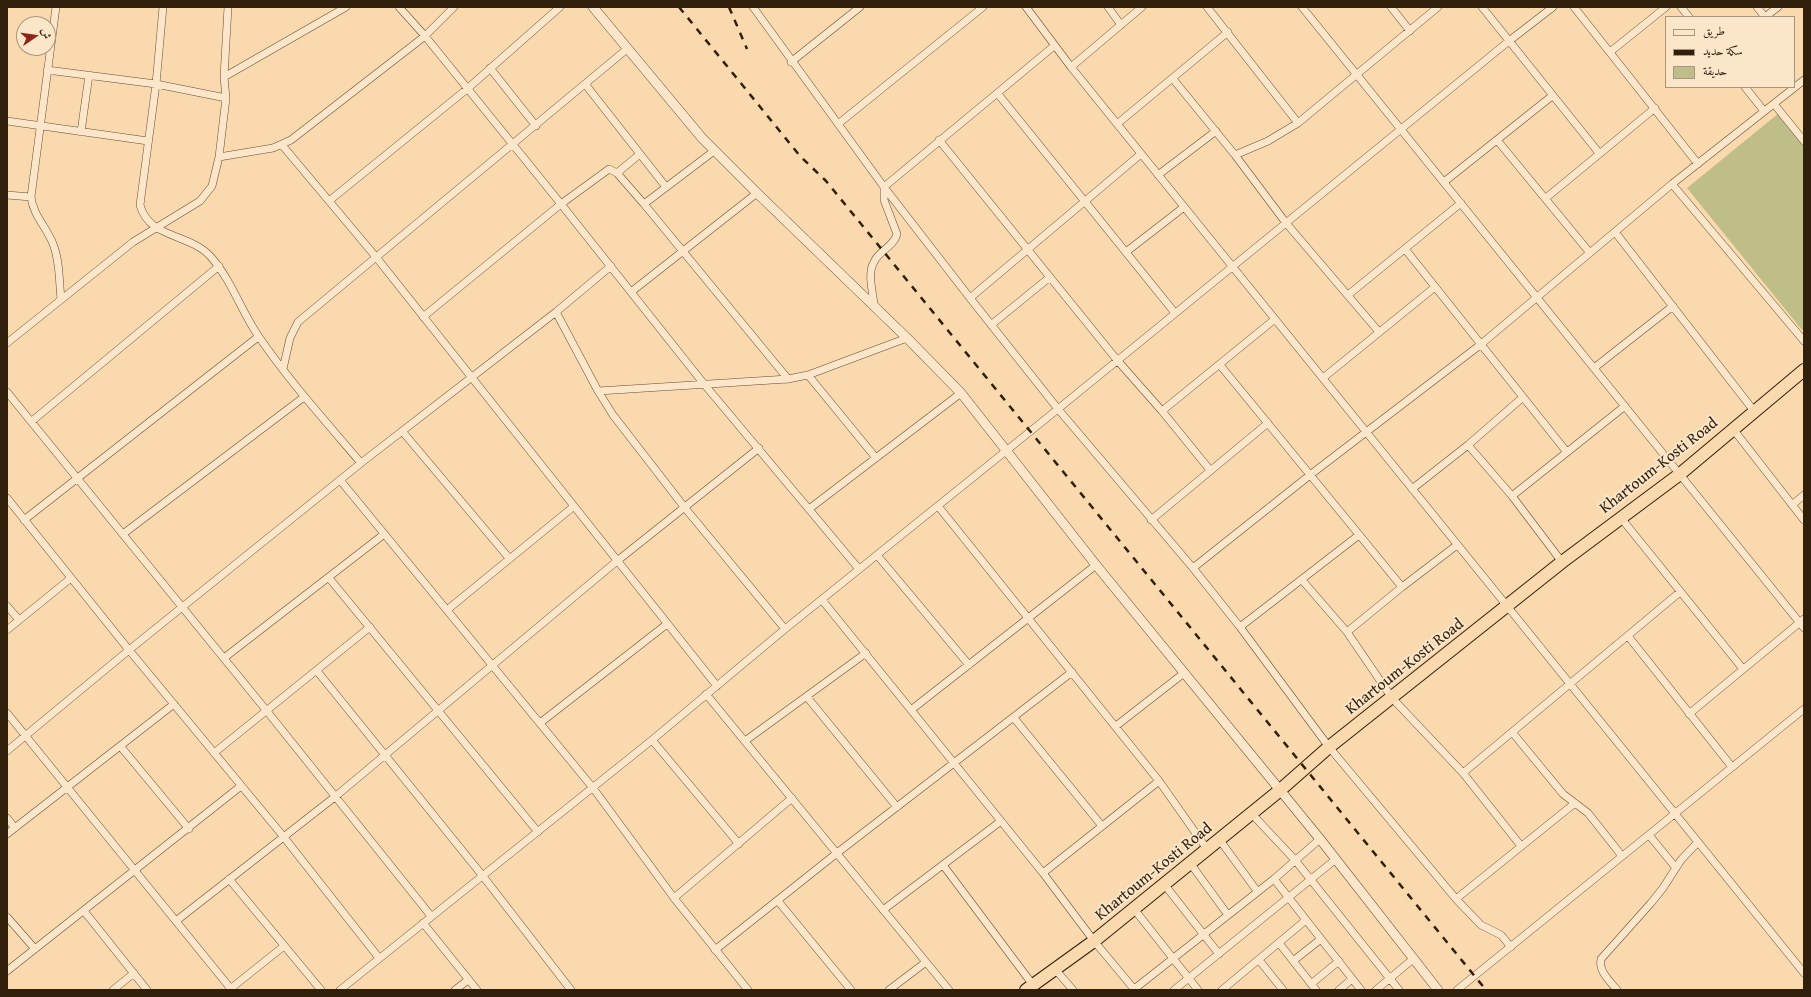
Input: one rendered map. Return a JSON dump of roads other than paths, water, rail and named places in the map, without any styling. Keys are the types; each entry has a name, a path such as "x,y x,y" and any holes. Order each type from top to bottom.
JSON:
{"highway":[{"name":"Khartoum-Kosti Road","path":"1030,987 1094,941 1279,791 1329,747 1562,562 1680,474 1804,370"}],"street":[{"path":"56,7 31,197 34,211 53,242 56,252 61,299"},
{"path":"163,7 156,84 140,205 144,217 156,228 195,244 210,255 228,280 258,337 304,396 361,463"},
{"path":"7,343 133,242 184,212 208,194 212,186 219,157 226,98 224,78 226,7"},
{"path":"224,78 346,7"},
{"path":"399,7 425,36 561,204 704,384 859,569"},
{"path":"219,157 282,145 291,140 425,36 454,7"},
{"path":"329,201 467,89 560,7"},
{"path":"593,7 714,150 874,305 960,393 1096,565 1279,791 1320,839 1438,990"},
{"path":"753,7 791,62 884,187 991,325 1058,409 1151,520 1194,568 1329,747 1456,899 1481,925 1501,935 1511,947"},
{"path":"791,62 860,7"},
{"path":"838,124 983,7"},
{"path":"1108,7 1121,25"},
{"path":"1071,67 1142,7"},
{"path":"1206,7 1228,32 1298,123"},
{"path":"1302,7 1680,474 1803,623 1743,669 1689,714"},
{"path":"1391,7 1410,31"},
{"path":"1235,155 1268,141 1298,123 1438,7"},
{"path":"1482,7 1599,153"},
{"path":"340,990 482,875 593,788 784,629 1006,452 1174,313 1553,7"},
{"path":"1574,7 1698,164"},
{"path":"1610,52 1666,7"},
{"path":"1681,7 1688,16"},
{"path":"1757,7 1764,16"},
{"path":"1766,16 1778,7"},
{"path":"1027,8 1054,46 1804,973"},
{"path":"1117,124 1228,32"},
{"path":"874,305 872,267 876,258 896,239 897,234 884,200 884,187 1054,46"},
{"path":"283,369 290,338 298,322 627,49"},
{"path":"490,68 536,126"},
{"path":"47,70 156,84 226,98"},
{"path":"81,132 89,75"},
{"path":"1173,79 1235,155 1286,223 1379,332"},
{"path":"1795,87 1804,80"},
{"path":"585,84 666,187"},
{"path":"1746,88 1764,111"},
{"path":"1194,568 1310,476 1480,345 1672,184 1794,88"},
{"path":"998,94 1174,313"},
{"path":"1444,182 1552,96"},
{"path":"1774,104 1804,142"},
{"path":"1546,198 1655,108"},
{"path":"7,121 148,141"},
{"path":"1158,175 1216,131"},
{"path":"939,140 1117,360 1162,410 1210,470"},
{"path":"1497,140 1590,253"},
{"path":"282,145 376,257 573,507 717,686"},
{"path":"644,204 714,150"},
{"path":"617,173 640,154"},
{"path":"970,298 1141,154"},
{"path":"423,317 561,204 607,169 612,169 644,204 788,379"},
{"path":"1672,184 1804,341"},
{"path":"631,292 757,193"},
{"path":"7,195 31,197"},
{"path":"1348,295 1461,203"},
{"path":"1126,252 1184,207"},
{"path":"1615,232 1754,411"},
{"path":"1405,249 1522,398 1566,451"},
{"path":"32,421 219,266"},
{"path":"7,751 129,650 361,463 556,312 611,266"},
{"path":"991,325 1050,277"},
{"path":"1323,378 1435,287"},
{"path":"1594,368 1673,306"},
{"path":"556,312 598,391 613,415 685,508 784,629"},
{"path":"1162,410 1220,365 1274,319"},
{"path":"24,520 258,337"},
{"path":"598,391 788,379 808,374 907,338"},
{"path":"1220,365 1402,587"},
{"path":"808,374 876,458"},
{"path":"7,392 336,796 431,916"},
{"path":"809,509 960,393"},
{"path":"123,534 304,396"},
{"path":"1412,489 1468,445 1522,398"},
{"path":"1512,496 1566,451 1625,406"},
{"path":"1151,520 1210,470 1268,424"},
{"path":"1733,429 1804,520"},
{"path":"402,431 510,558"},
{"path":"1468,445 1512,496 1562,562"},
{"path":"176,921 336,796 617,562 759,448"},
{"path":"340,480 383,535 593,788 674,898 748,990"},
{"path":"1792,505 1804,495"},
{"path":"7,498 129,650 283,836 379,958"},
{"path":"938,506 1160,781 1207,849"},
{"path":"446,610 573,507"},
{"path":"1621,518 1743,669"},
{"path":"1240,627 1302,580 1358,534"},
{"path":"224,658 383,535"},
{"path":"1347,632 1402,587 1458,545"},
{"path":"877,555 969,665"},
{"path":"911,710 1096,565"},
{"path":"7,630 71,578"},
{"path":"329,578 538,832"},
{"path":"1302,580 1347,632 1392,698 1463,773 1521,846"},
{"path":"1463,773 1680,592"},
{"path":"822,600 1043,873 1094,941 1133,989 1274,879 1320,839"},
{"path":"7,606 19,620"},
{"path":"540,723 667,624"},
{"path":"214,753 370,627"},
{"path":"1628,636 1732,767"},
{"path":"745,741 866,653"},
{"path":"317,671 482,875 570,990"},
{"path":"715,950 837,853 1072,672"},
{"path":"1116,726 1184,673"},
{"path":"706,694 949,990"},
{"path":"807,697 897,807"},
{"path":"7,834 121,747 174,704"},
{"path":"1456,990 1650,835 1804,709"},
{"path":"7,713 230,989 284,946"},
{"path":"1014,718 1102,826"},
{"path":"1512,732 1557,788 1588,813 1622,856"},
{"path":"652,740 739,844"},
{"path":"121,747 189,829"},
{"path":"1043,873 1160,781"},
{"path":"7,971 189,829 241,786"},
{"path":"674,898 792,798"},
{"path":"1456,899 1575,803"},
{"path":"1251,813 1296,860 1399,990"},
{"path":"7,818 15,828"},
{"path":"883,910 1001,821"},
{"path":"1650,835 1676,868"},
{"path":"1219,839 1257,891"},
{"path":"1617,990 1602,970 1600,964 1601,959 1651,903 1676,868 1698,842"},
{"path":"1174,990 1336,860"},
{"path":"1190,863 1228,915"},
{"path":"943,865 1030,987"},
{"path":"229,879 320,990"},
{"path":"1274,879 1361,990"},
{"path":"1164,884 1219,954"},
{"path":"778,901 851,990"},
{"path":"1134,909 1198,990"},
{"path":"84,911 147,990"},
{"path":"7,918 35,949"},
{"path":"1223,990 1306,920"},
{"path":"422,923 477,990"},
{"path":"1293,961 1320,938"},
{"path":"1279,943 1316,990"},
{"path":"1376,990 1413,959"},
{"path":"1259,960 1283,990"},
{"path":"1311,984 1339,961"},
{"path":"889,990 926,962"},
{"path":"1055,969 1073,990"},
{"path":"114,990 134,973"},
{"path":"1338,990 1352,979"},
{"path":"456,990 468,980"}],"railway":[{"path":"679,7 800,156 826,181 1486,990"},
{"path":"729,7 747,49"}]}
